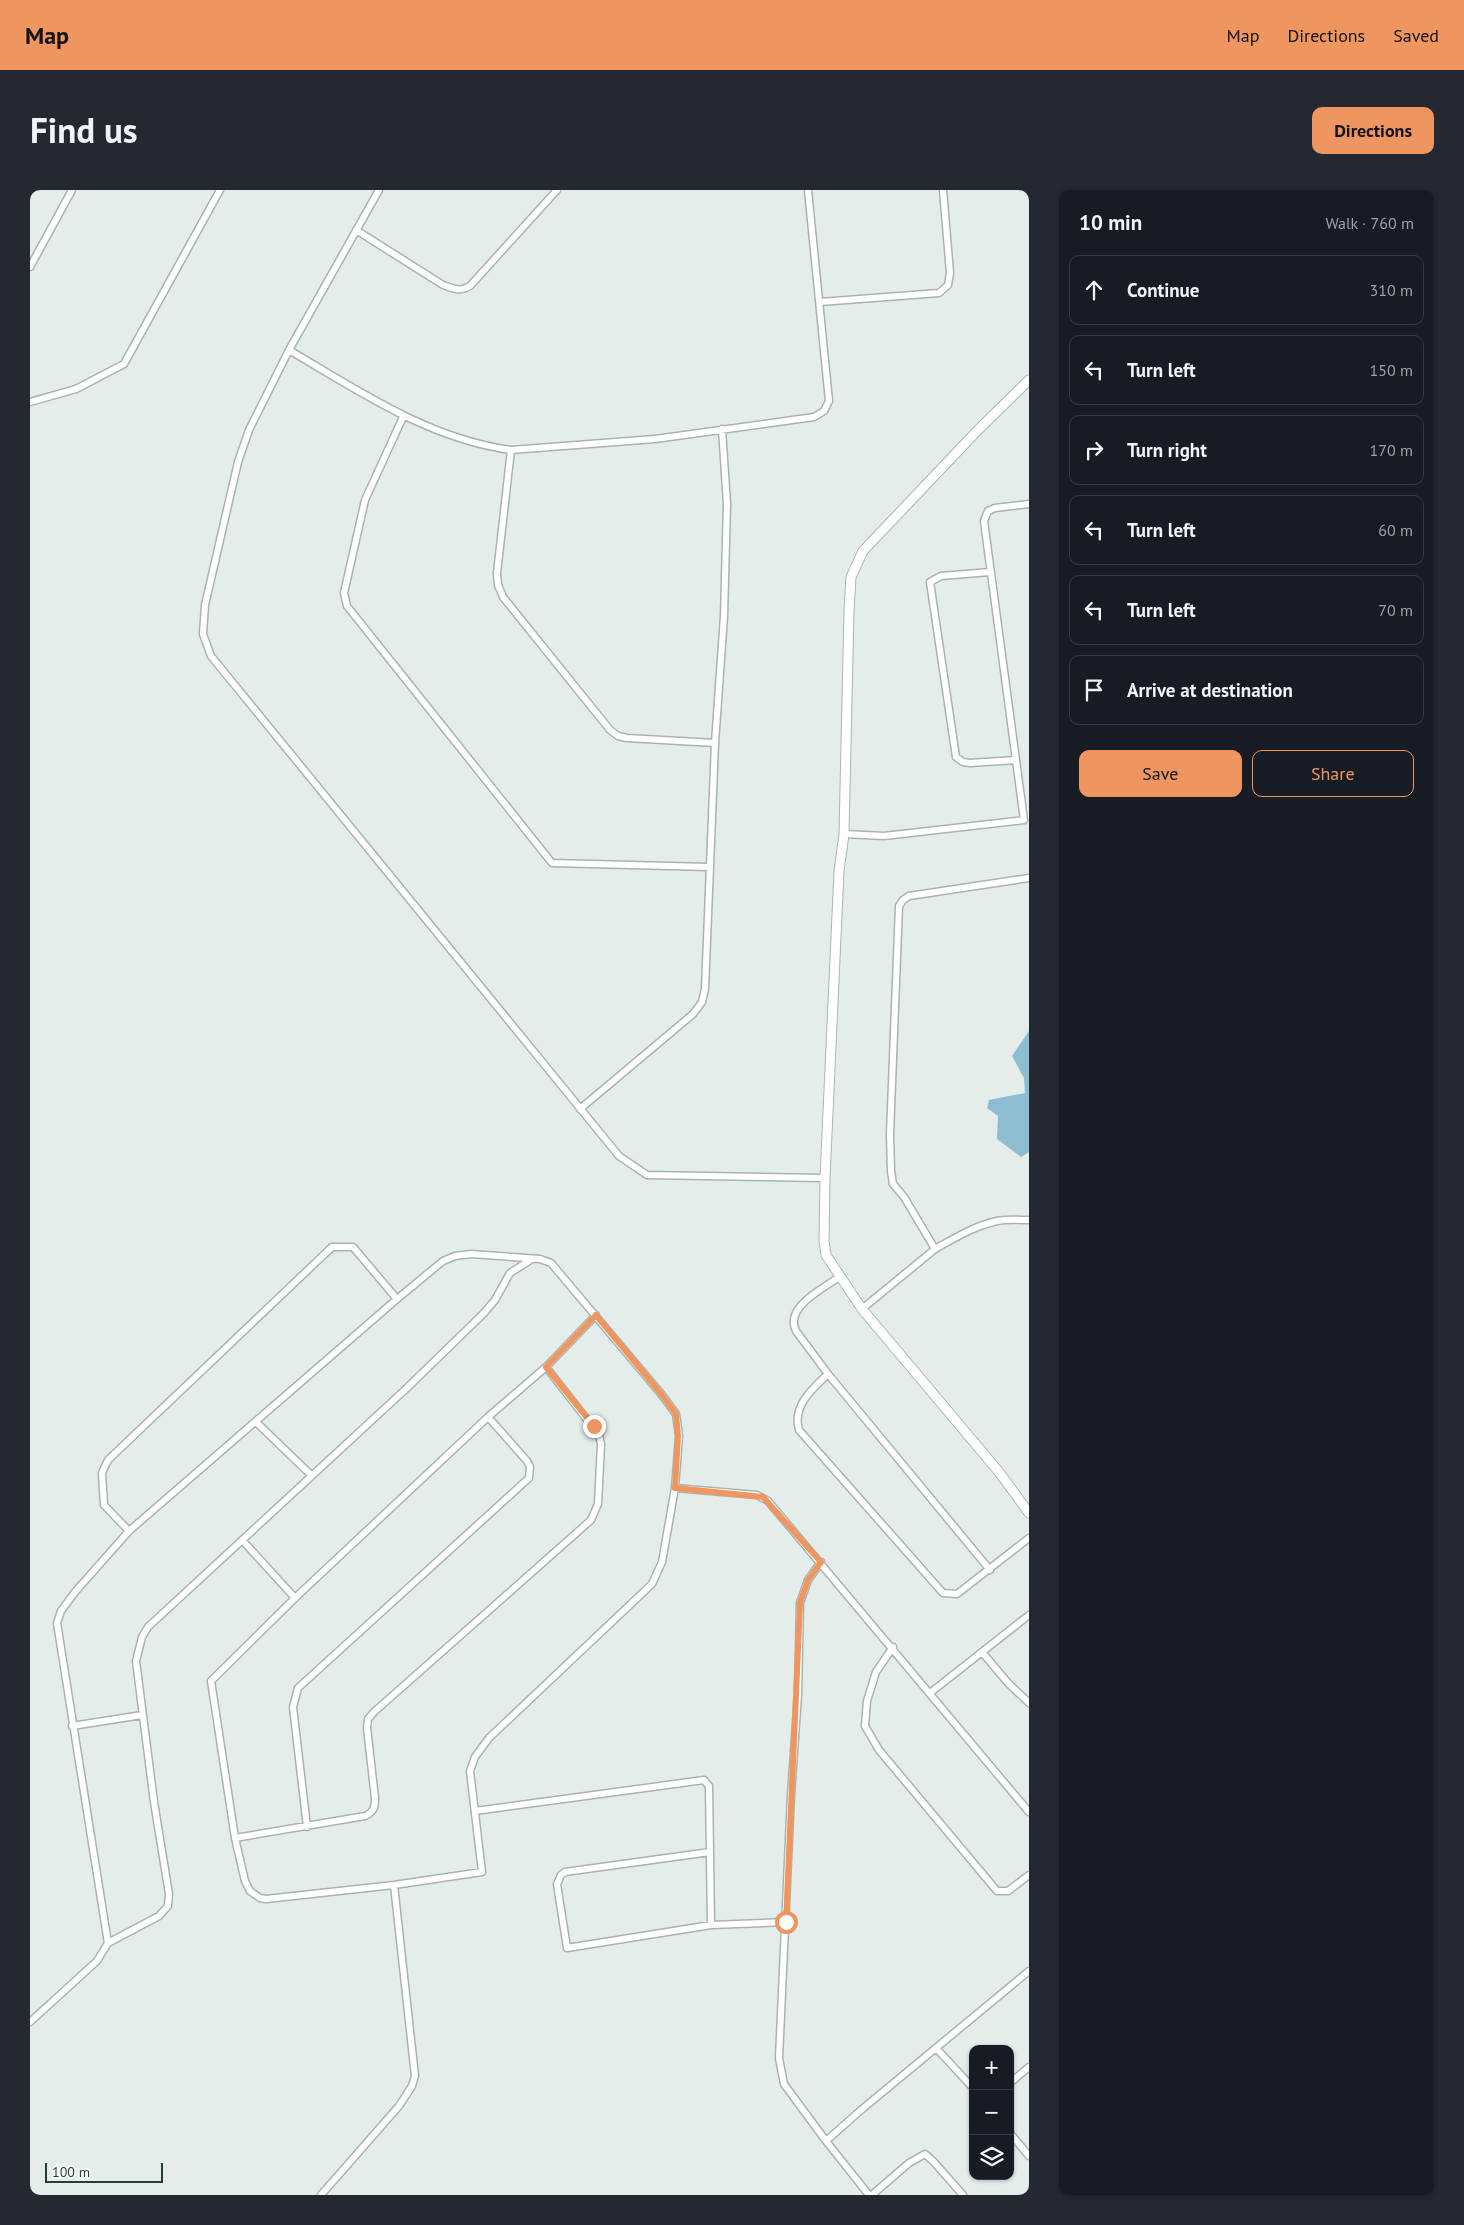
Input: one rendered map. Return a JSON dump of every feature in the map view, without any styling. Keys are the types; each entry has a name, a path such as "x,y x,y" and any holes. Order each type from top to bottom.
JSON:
{"street":[{"path":"30,267 72,190"},
{"path":"30,402 76,389 124,364 220,190"},
{"path":"379,190 289,350 249,430 238,462 205,605 203,634 211,656 618,1156 647,1175 825,1178"},
{"path":"356,230 443,285 454,290 462,290 470,286 558,190"},
{"path":"289,350 403,417 487,446 511,450 655,439 814,417 824,411 829,401 808,190"},
{"path":"820,302 938,293 948,285 950,273 943,190"},
{"path":"1029,380 977,431 863,551 851,577 844,834 839,871 825,1178 824,1241 826,1255 862,1309 998,1472 1029,1513"},
{"path":"403,417 365,500 344,593 347,606 552,863 709,867"},
{"path":"580,1109 693,1014 702,1002 705,990 709,867 714,809 715,743 724,616 727,504 722,429"},
{"path":"511,450 497,573 498,585 503,596 610,730 618,736 715,743"},
{"path":"844,834 884,836 1026,819 1016,760 984,521 988,511 995,508 1029,504"},
{"path":"990,572 941,576 930,582 956,757 963,762 970,763 1016,760"},
{"path":"934,1249 904,1197 893,1184 890,1171 899,906 909,896 1029,878"},
{"path":"862,1309 934,1249 975,1227 998,1220 1029,1220"},
{"path":"129,1531 104,1505 102,1473 108,1460 332,1247 353,1247 396,1299"},
{"path":"108,1942 72,1726 58,1623 61,1611 75,1592 129,1531 396,1299 443,1261 455,1256 471,1254 546,1260 551,1263 596,1315 676,1414 678,1436 675,1488 662,1562 655,1579 643,1594 483,1745 475,1757 470,1771 482,1872 394,1885 266,1899 260,1898 250,1891 244,1881 235,1838 211,1680 295,1598 488,1417 546,1367 596,1315"},
{"path":"30,2022 97,1961 108,1942 159,1916 168,1906 169,1894 142,1716 136,1661 142,1638 148,1627 408,1387 484,1313 495,1300 510,1274 532,1259"},
{"path":"839,1277 798,1308 793,1316 792,1325 828,1374 990,1570"},
{"path":"235,1838 307,1827 372,1813 375,1806 375,1798 367,1728 368,1719 591,1520 597,1510 601,1444 599,1435 546,1367"},
{"path":"828,1374 806,1395 798,1417 799,1430 944,1594 957,1594 1029,1538"},
{"path":"307,1827 293,1707 298,1688 530,1478 530,1467 527,1461 488,1417"},
{"path":"256,1422 311,1475"},
{"path":"675,1488 763,1497 821,1562 1029,1812"},
{"path":"243,1541 295,1598"},
{"path":"821,1562 808,1580 800,1603 779,2058 784,2084 826,2141 871,2195 909,2163 925,2154 963,2195"},
{"path":"930,1693 1029,1615"},
{"path":"893,1648 876,1672 866,1701 865,1726 880,1750 997,1891 1008,1891 1029,1875"},
{"path":"982,1652 1008,1683 1026,1695 1029,1704"},
{"path":"72,1726 142,1716"},
{"path":"475,1811 704,1780 708,1786 711,1925"},
{"path":"710,1852 565,1872 561,1875 557,1884 567,1948 711,1925 786,1922"},
{"path":"321,2195 399,2106 412,2086 415,2076 394,1885"},
{"path":"826,2141 1029,1972"},
{"path":"936,2048 969,2084"},
{"path":"1014,2080 1029,2067"},
{"path":"1012,2135 1029,2156"}],"water":[{"path":"1029,1031 1029,1152 1021,1157 997,1139 998,1116 987,1108 989,1100 1025,1093 1024,1078 1012,1056"}],"route":[{"path":"594,1426 546,1367 596,1315 676,1414 678,1436 675,1488 763,1497 821,1562 808,1580 800,1603 798,1695 790,1795 786,1922"}]}
